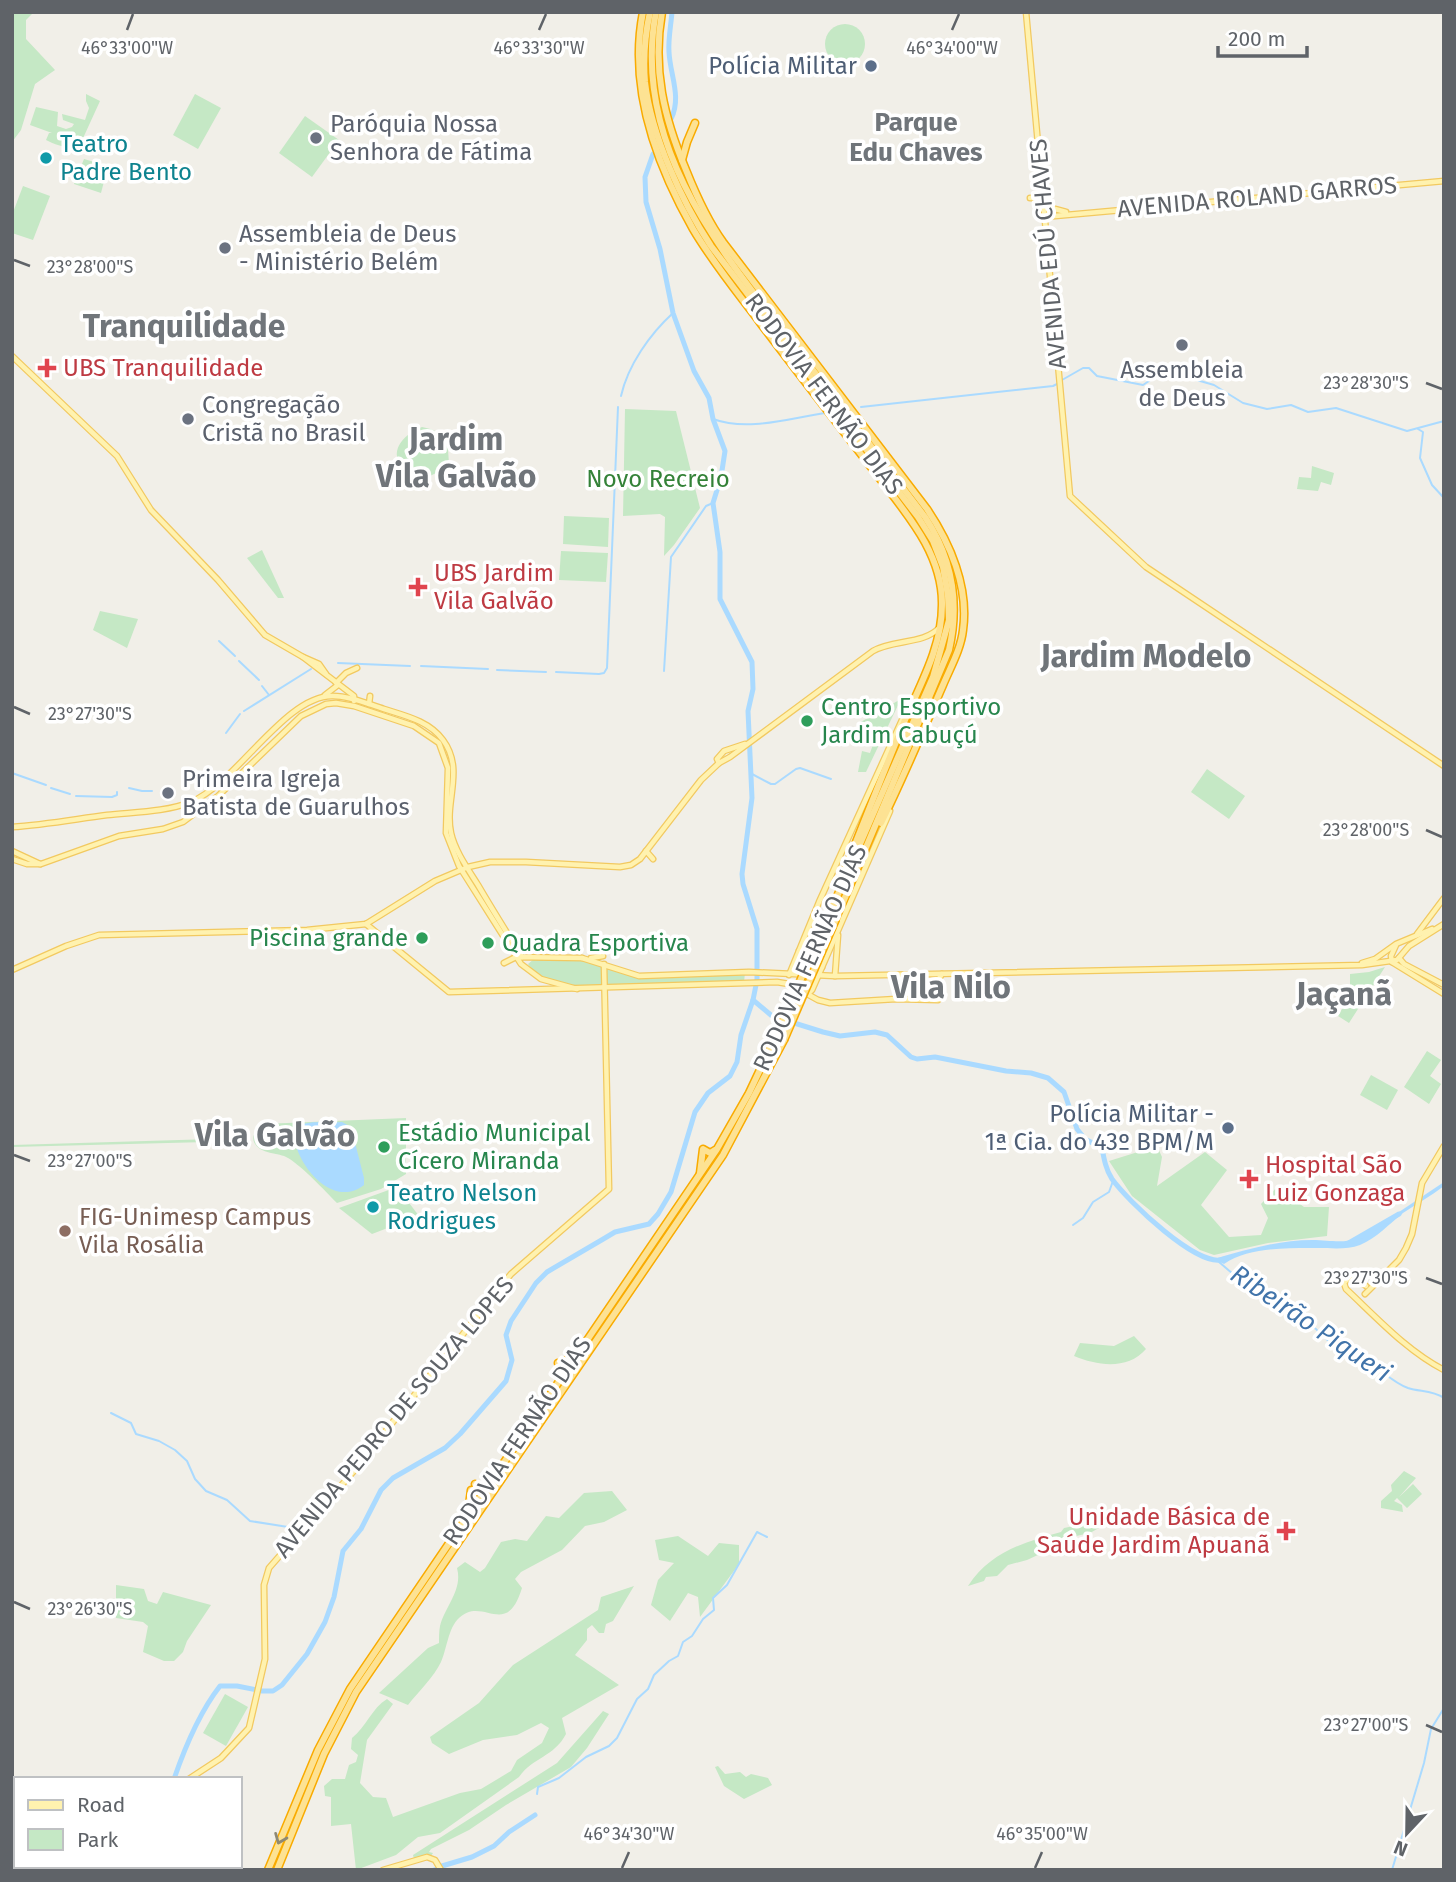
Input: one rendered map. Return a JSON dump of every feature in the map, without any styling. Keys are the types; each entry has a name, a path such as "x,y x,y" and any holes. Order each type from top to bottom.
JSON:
{"highway":[{"path":"643,12 639,54 642,96 652,136 678,201 716,263 917,529 929,548 938,574 942,597 940,626 934,650 832,900 831,917"},
{"name":"RODOVIA FERNÃO DIAS","path":"269,1867 318,1750 350,1689 576,1353 700,1176 749,1093 831,917 933,677 948,620 947,581 938,552 918,517 711,246 685,199 655,126 645,84 644,54 650,12"},
{"name":"RODOVIA FERNÃO DIAS","path":"277,1870 324,1754 356,1692 723,1155 784,1040 831,917 859,864 949,650 955,610 951,574 943,549 925,517 739,275 700,216 682,180 658,116 650,69 656,12"},
{"path":"662,12 658,51 659,85 670,130 703,208 719,236 927,509 949,547 960,583 963,631 920,738 859,864"},
{"path":"682,162 695,123"},
{"path":"700,1176 703,1149 710,1153 717,1149"},
{"path":"558,1363 576,1353"},
{"path":"468,1514 473,1487 487,1486"}],"main road":[{"name":"AVENIDA EDÚ CHAVES","path":"1026,12 1070,496 1146,567 1444,766"},
{"name":"AVENIDA ROLAND GARROS","path":"1044,211 1057,215 1444,181"},
{"path":"1030,198 1036,198 1042,192"},
{"name":"AVENIDA ROLAND GARROS","path":"1044,211 1070,214"},
{"path":"12,356 117,456 146,504 218,579 249,616 354,700 414,726 439,743 448,768 446,833 461,869 510,948 519,957"},
{"path":"12,970 99,935 307,930 366,924 420,890 461,869 502,861 626,867 635,863 646,851 698,783 719,763 881,646 932,635 940,626"},
{"path":"924,637 934,641 934,650"},
{"path":"12,828 192,801 243,761 296,710 307,702 332,692 346,673 357,668"},
{"path":"323,696 335,695 369,704 424,723 443,740 454,765 452,834 468,867 530,973 551,983 577,989"},
{"path":"369,704 370,696"},
{"path":"12,859 27,864 41,864 119,836 163,829 183,822 218,796 301,716 326,704 354,700"},
{"path":"789,975 903,717 912,705"},
{"path":"807,995 813,990 920,738"},
{"path":"719,763 719,755 746,743"},
{"path":"730,757 732,747"},
{"path":"12,851 41,864"},
{"path":"646,851 653,859"},
{"path":"582,958 639,976 762,972 835,976 1392,962 1399,958 1444,898"},
{"path":"366,924 449,992 785,983 818,1000 830,1003 896,999 939,1000 938,980 944,973"},
{"path":"1356,964 1376,959 1396,944 1442,925"},
{"path":"1407,948 1442,925"},
{"path":"835,976 838,932"},
{"path":"1402,941 1407,948"},
{"path":"1396,944 1391,956 1392,962 1444,994"},
{"path":"510,948 505,962 519,957 603,956"},
{"path":"799,950 800,958 806,967 813,970 822,967"},
{"path":"530,973 527,964 533,957"},
{"path":"1399,958 1404,964 1444,985"},
{"path":"604,964 604,989"},
{"path":"749,984 745,977 750,972"},
{"path":"703,974 708,977 709,985"},
{"path":"929,974 938,980"},
{"name":"AVENIDA PEDRO DE SOUZA LOPES","path":"192,1777 221,1758 249,1728 266,1648 264,1585 269,1568 354,1472 511,1274 609,1187 604,989"},
{"path":"1352,1295 1365,1295 1399,1260 1412,1234 1423,1180 1444,1146"},
{"path":"1366,1286 1355,1277 1348,1278 1344,1286 1417,1353 1444,1370"},
{"path":"1366,1286 1379,1280"},
{"path":"1365,1306 1366,1286"},
{"path":"383,1870 427,1857 435,1860 441,1870"}],"green space":[{"path":"12,12 34,12 26,20 26,39 55,70 35,84 21,130 12,142"},
{"path":"845,24 853,25 859,30 864,36 864,52 859,58 853,63 845,64 837,63 831,58 826,52 825,44 826,36 831,30 837,25"},
{"path":"86,94 100,101 79,147 66,147 50,142 46,140 49,133 52,133 30,125 36,107 58,112 57,126 66,129 74,124 63,120 62,114 85,120 89,108"},
{"path":"195,94 221,108 198,149 173,135"},
{"path":"305,116 339,140 312,177 279,153"},
{"path":"84,159 108,166 101,193 74,184"},
{"path":"23,186 50,196 33,240 12,233 12,215"},
{"name":"Novo Recreio","path":"625,409 676,411 700,508 664,556 665,517 660,514 623,516"},
{"path":"422,427 444,438 449,463 442,470 428,477 425,475 424,478 403,467 397,454 405,437"},
{"path":"1312,466 1334,473 1331,485 1321,482 1318,491 1297,489 1299,477 1311,478"},
{"path":"564,516 609,518 608,547 563,544"},
{"path":"262,550 284,598 278,598 247,558"},
{"path":"561,551 608,553 606,582 559,580"},
{"path":"100,611 138,619 127,648 93,630"},
{"path":"901,699 866,772 858,772 862,751 870,753 875,739 864,735 859,723"},
{"path":"1207,769 1245,796 1229,819 1191,792"},
{"path":"581,958 636,977 667,978 745,973 744,982 574,987 535,974 528,964 534,959"},
{"path":"1385,967 1349,1023 1338,1016 1350,995 1350,974"},
{"path":"1427,1051 1441,1060 1430,1076 1441,1084 1429,1104 1404,1087"},
{"path":"1371,1075 1398,1090 1387,1110 1360,1095"},
{"path":"406,1118 406,1174 381,1189 337,1203 294,1162 261,1149 253,1139 255,1132 263,1124"},
{"path":"246,1138 246,1141 12,1147 12,1145"},
{"path":"1157,1146 1162,1157 1157,1186 1205,1152 1227,1170 1201,1205 1229,1237 1261,1235 1268,1218 1261,1204 1277,1187 1304,1207 1329,1207 1327,1236 1268,1243 1214,1255 1200,1250 1132,1196 1109,1161"},
{"path":"397,1187 419,1216 372,1234 339,1208"},
{"path":"1134,1336 1146,1349 1139,1356 1122,1363 1103,1364 1074,1356 1080,1343 1114,1346"},
{"path":"1404,1471 1416,1478 1399,1497 1413,1484 1422,1494 1407,1508 1397,1498 1394,1501 1402,1505 1403,1512 1381,1508 1381,1501 1392,1491 1391,1485"},
{"path":"612,1491 627,1510 604,1522 585,1526 562,1550 521,1572 515,1579 522,1588 516,1603 509,1611 501,1614 468,1612 459,1618 452,1627 438,1668 408,1705 379,1693 428,1648 439,1643 442,1619 458,1584 457,1568 465,1562 480,1572 501,1542 515,1539 527,1541 546,1516 559,1518 584,1493"},
{"path":"1116,1511 1120,1516 1090,1533 1067,1538 1064,1543 1027,1560 1008,1565 997,1576 986,1577 984,1581 968,1586 987,1565 1009,1550 1061,1532 1064,1528 1094,1522"},
{"path":"678,1536 708,1556 719,1543 739,1545 739,1564 700,1617 698,1597 688,1593 670,1621 651,1605 658,1580 674,1563 659,1560 655,1540"},
{"path":"116,1585 144,1589 148,1601 157,1604 163,1592 211,1605 187,1641 183,1652 174,1661 164,1661 143,1652 148,1626 143,1622 116,1618"},
{"path":"634,1586 613,1621 606,1624 604,1633 599,1633 592,1625 587,1629 587,1640 575,1655 619,1685 562,1718 566,1734 556,1748 440,1833 418,1837 396,1855 356,1870 351,1824 331,1826 331,1797 325,1796 324,1786 332,1779 345,1779 349,1765 356,1762 358,1755 351,1749 352,1738 377,1707 387,1699 393,1704 367,1740 360,1783 373,1797 386,1798 393,1817 460,1793 481,1789 511,1771 517,1760 542,1743 549,1728 541,1723 517,1735 483,1740 449,1754 432,1743 430,1737 479,1703 513,1665 598,1610 601,1597"},
{"path":"225,1694 248,1707 226,1746 203,1733"},
{"path":"603,1711 609,1714 571,1767 469,1830 431,1849 431,1856 414,1859 413,1855 557,1763"},
{"path":"718,1766 725,1774 740,1772 746,1777 751,1774 768,1778 772,1785 744,1799 724,1786 715,1767"}],"water":[{"path":"342,1122 351,1127 364,1178 364,1185 349,1192 334,1190 321,1183 309,1171 296,1144 295,1133 303,1124"},
{"path":"1444,1182 1444,1186 1403,1213 1383,1231 1355,1247 1257,1251 1224,1264 1214,1259 1287,1242 1360,1238"}],"waterway":[{"path":"671,119 675,102 669,47 672,12"},
{"path":"175,1777 193,1731 220,1686 273,1691 282,1685 307,1654 325,1622 334,1597 343,1551 361,1529 381,1490 393,1478 445,1448 506,1381 512,1360 506,1335 511,1321 536,1283 547,1272 615,1232 649,1224 658,1214 671,1192 695,1112 708,1093 730,1076 737,1062 741,1035 757,980 757,929 742,874 752,798 748,711 753,689 752,662 720,599 720,552 713,503 725,451 713,419 709,398 694,371 673,313 660,249 646,202 645,177 653,154"},
{"path":"621,396 624,384 641,351 673,313"},
{"path":"1062,380 1083,368 1089,368 1097,376 1143,385 1161,373 1176,374 1214,385 1243,403 1267,409 1291,405 1308,412 1336,408 1407,431 1444,421"},
{"path":"861,407 1057,384"},
{"path":"556,672 599,674 604,673 607,668 618,407"},
{"path":"713,419 726,423 755,424 825,413"},
{"path":"1418,429 1423,432 1420,458 1432,485 1444,498"},
{"path":"664,671 671,557 706,506 713,503"},
{"path":"219,641 235,656"},
{"path":"239,661 259,680"},
{"path":"338,663 410,666"},
{"path":"421,666 488,669"},
{"path":"244,711 311,669"},
{"path":"497,670 546,672"},
{"path":"262,686 269,695"},
{"path":"226,733 240,714"},
{"path":"752,774 775,784 800,768 831,779"},
{"path":"12,773 46,785"},
{"path":"51,788 70,794"},
{"path":"129,788 152,791"},
{"path":"76,796 112,797 117,795 117,792"},
{"path":"753,1000 772,1016 823,1032 840,1036 875,1032 887,1035 911,1057 917,1059 935,1057 1048,1078 1064,1092 1077,1129 1085,1139 1102,1148 1110,1176 1132,1202 1164,1231 1198,1254 1213,1260 1224,1259"},
{"path":"1073,1225 1083,1218 1093,1202 1109,1192 1113,1181"},
{"path":"1347,1244 1399,1214"},
{"name":"Ribeirão Piqueri","path":"1219,1262 1240,1280 1316,1329 1338,1347 1404,1386 1444,1398"},
{"path":"111,1413 131,1423 136,1434 159,1441 175,1450 187,1461 195,1479 206,1491 227,1500 250,1521 295,1526"},
{"path":"537,1794 538,1787 559,1778 617,1738 637,1699 648,1689 654,1675 678,1656 683,1642 692,1636 703,1619 714,1610 713,1598 727,1585 757,1532 767,1537"},
{"name":"Ribeirão Piqueri","path":"1392,1870 1424,1763 1431,1729 1444,1708"},
{"path":"442,1866 472,1857 494,1846 509,1832 535,1815"}],"place":[{"name":"Polícia Militar","path":"871,66"},
{"name":"Paróquia Nossa Senhora de Fátima","path":"316,138"},
{"name":"Teatro Padre Bento","path":"46,158"},
{"name":"Assembleia de Deus - Ministério Belém","path":"225,248"},
{"name":"Assembleia de Deus","path":"1182,345"},
{"name":"UBS Tranquilidade","path":"47,368"},
{"name":"Congregação Cristã no Brasil","path":"188,419"},
{"name":"UBS Jardim Vila Galvão","path":"418,587"},
{"name":"Centro Esportivo Jardim Cabuçú","path":"807,721"},
{"name":"Primeira Igreja Batista de Guarulhos","path":"168,793"},
{"name":"Piscina grande","path":"422,938"},
{"name":"Quadra Esportiva","path":"488,943"},
{"name":"Polícia Militar - 1ª Cia. do 43º BPM/M","path":"1228,1128"},
{"name":"Estádio Municipal Cícero Miranda","path":"384,1147"},
{"name":"Hospital São Luiz Gonzaga","path":"1249,1179"},
{"name":"Teatro Nelson Rodrigues","path":"373,1207"},
{"name":"FIG-Unimesp Campus Vila Rosália","path":"65,1231"},
{"name":"Unidade Básica de Saúde Jardim Apuanã","path":"1286,1531"}],"district":[{"name":"Parque Edu Chaves","path":"916,137"},
{"name":"Tranquilidade","path":"184,326"},
{"name":"Jardim Vila Galvão","path":"456,458"},
{"name":"Jardim Modelo","path":"1146,656"},
{"name":"Vila Nilo","path":"951,987"},
{"name":"Jaçanã","path":"1344,994"},
{"name":"Vila Galvão","path":"275,1135"}]}
